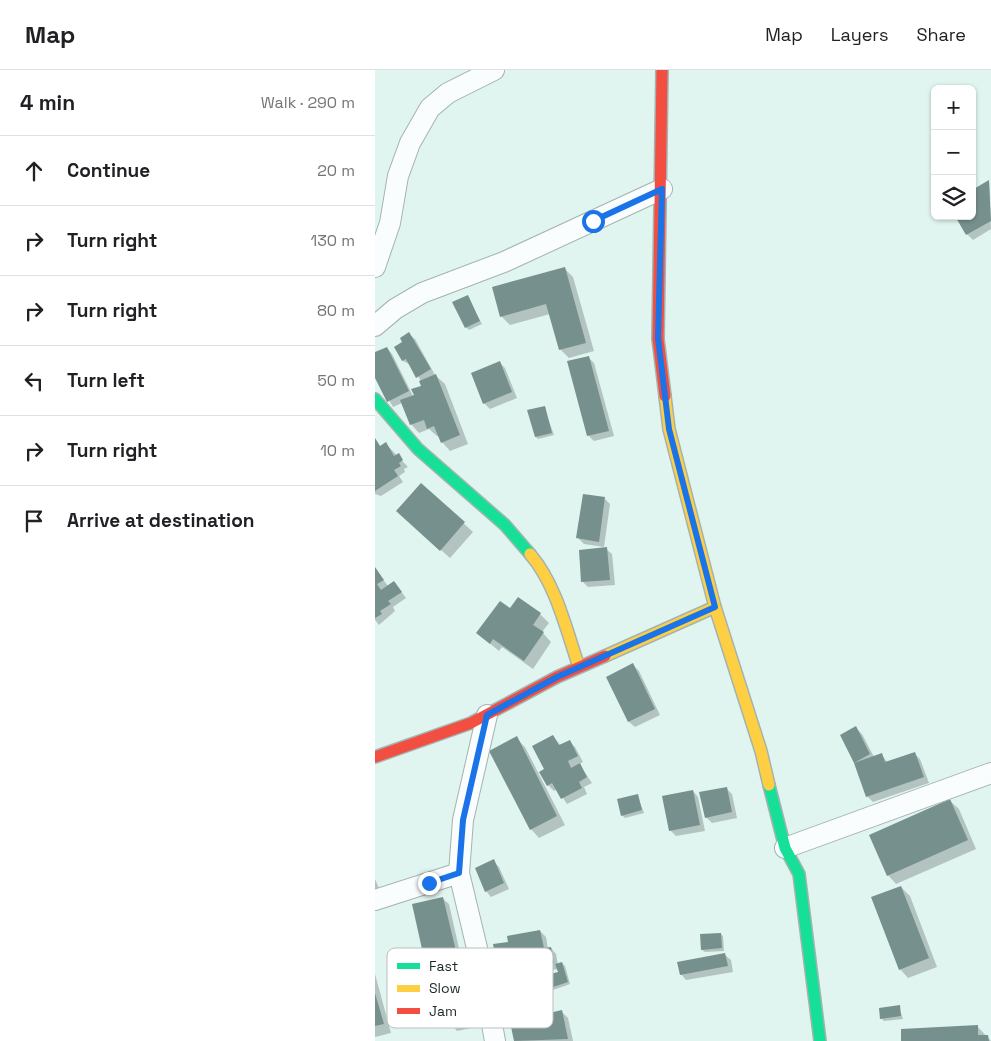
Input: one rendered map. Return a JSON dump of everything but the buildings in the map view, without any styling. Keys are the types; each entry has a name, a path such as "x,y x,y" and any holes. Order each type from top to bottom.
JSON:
{"street":[{"path":"375,268 390,223 398,176 410,143 430,108 449,93 494,70"},
{"path":"662,70 662,189 658,338 669,429 715,607 761,751 785,848 799,874 820,1041"},
{"path":"375,326 395,310 422,293 503,262 662,189"},
{"path":"375,399 418,449 505,526 539,564 557,602 579,667"},
{"path":"375,757 446,733 487,715 579,667 715,607"},
{"path":"477,948 459,873 463,820 487,715"},
{"path":"785,848 991,773"},
{"path":"375,900 459,873"},
{"path":"817,1015 836,1041"},
{"path":"493,1028 495,1041"}],"traffic: fast":[{"path":"375,399 418,449 505,525 530,554"},
{"path":"769,785 785,848 799,874 820,1041"}],"traffic: slow":[{"path":"665,396 669,429 715,607 761,751 769,785"},
{"path":"530,554 554,593 579,667"},
{"path":"605,656 715,607"}],"traffic: jam":[{"path":"662,70 658,339 665,396"},
{"path":"375,757 471,723 557,677 605,656"}],"route":[{"path":"429,883 459,873 463,820 487,715 557,677 715,607 669,429 658,338 662,189 593,221"}]}
